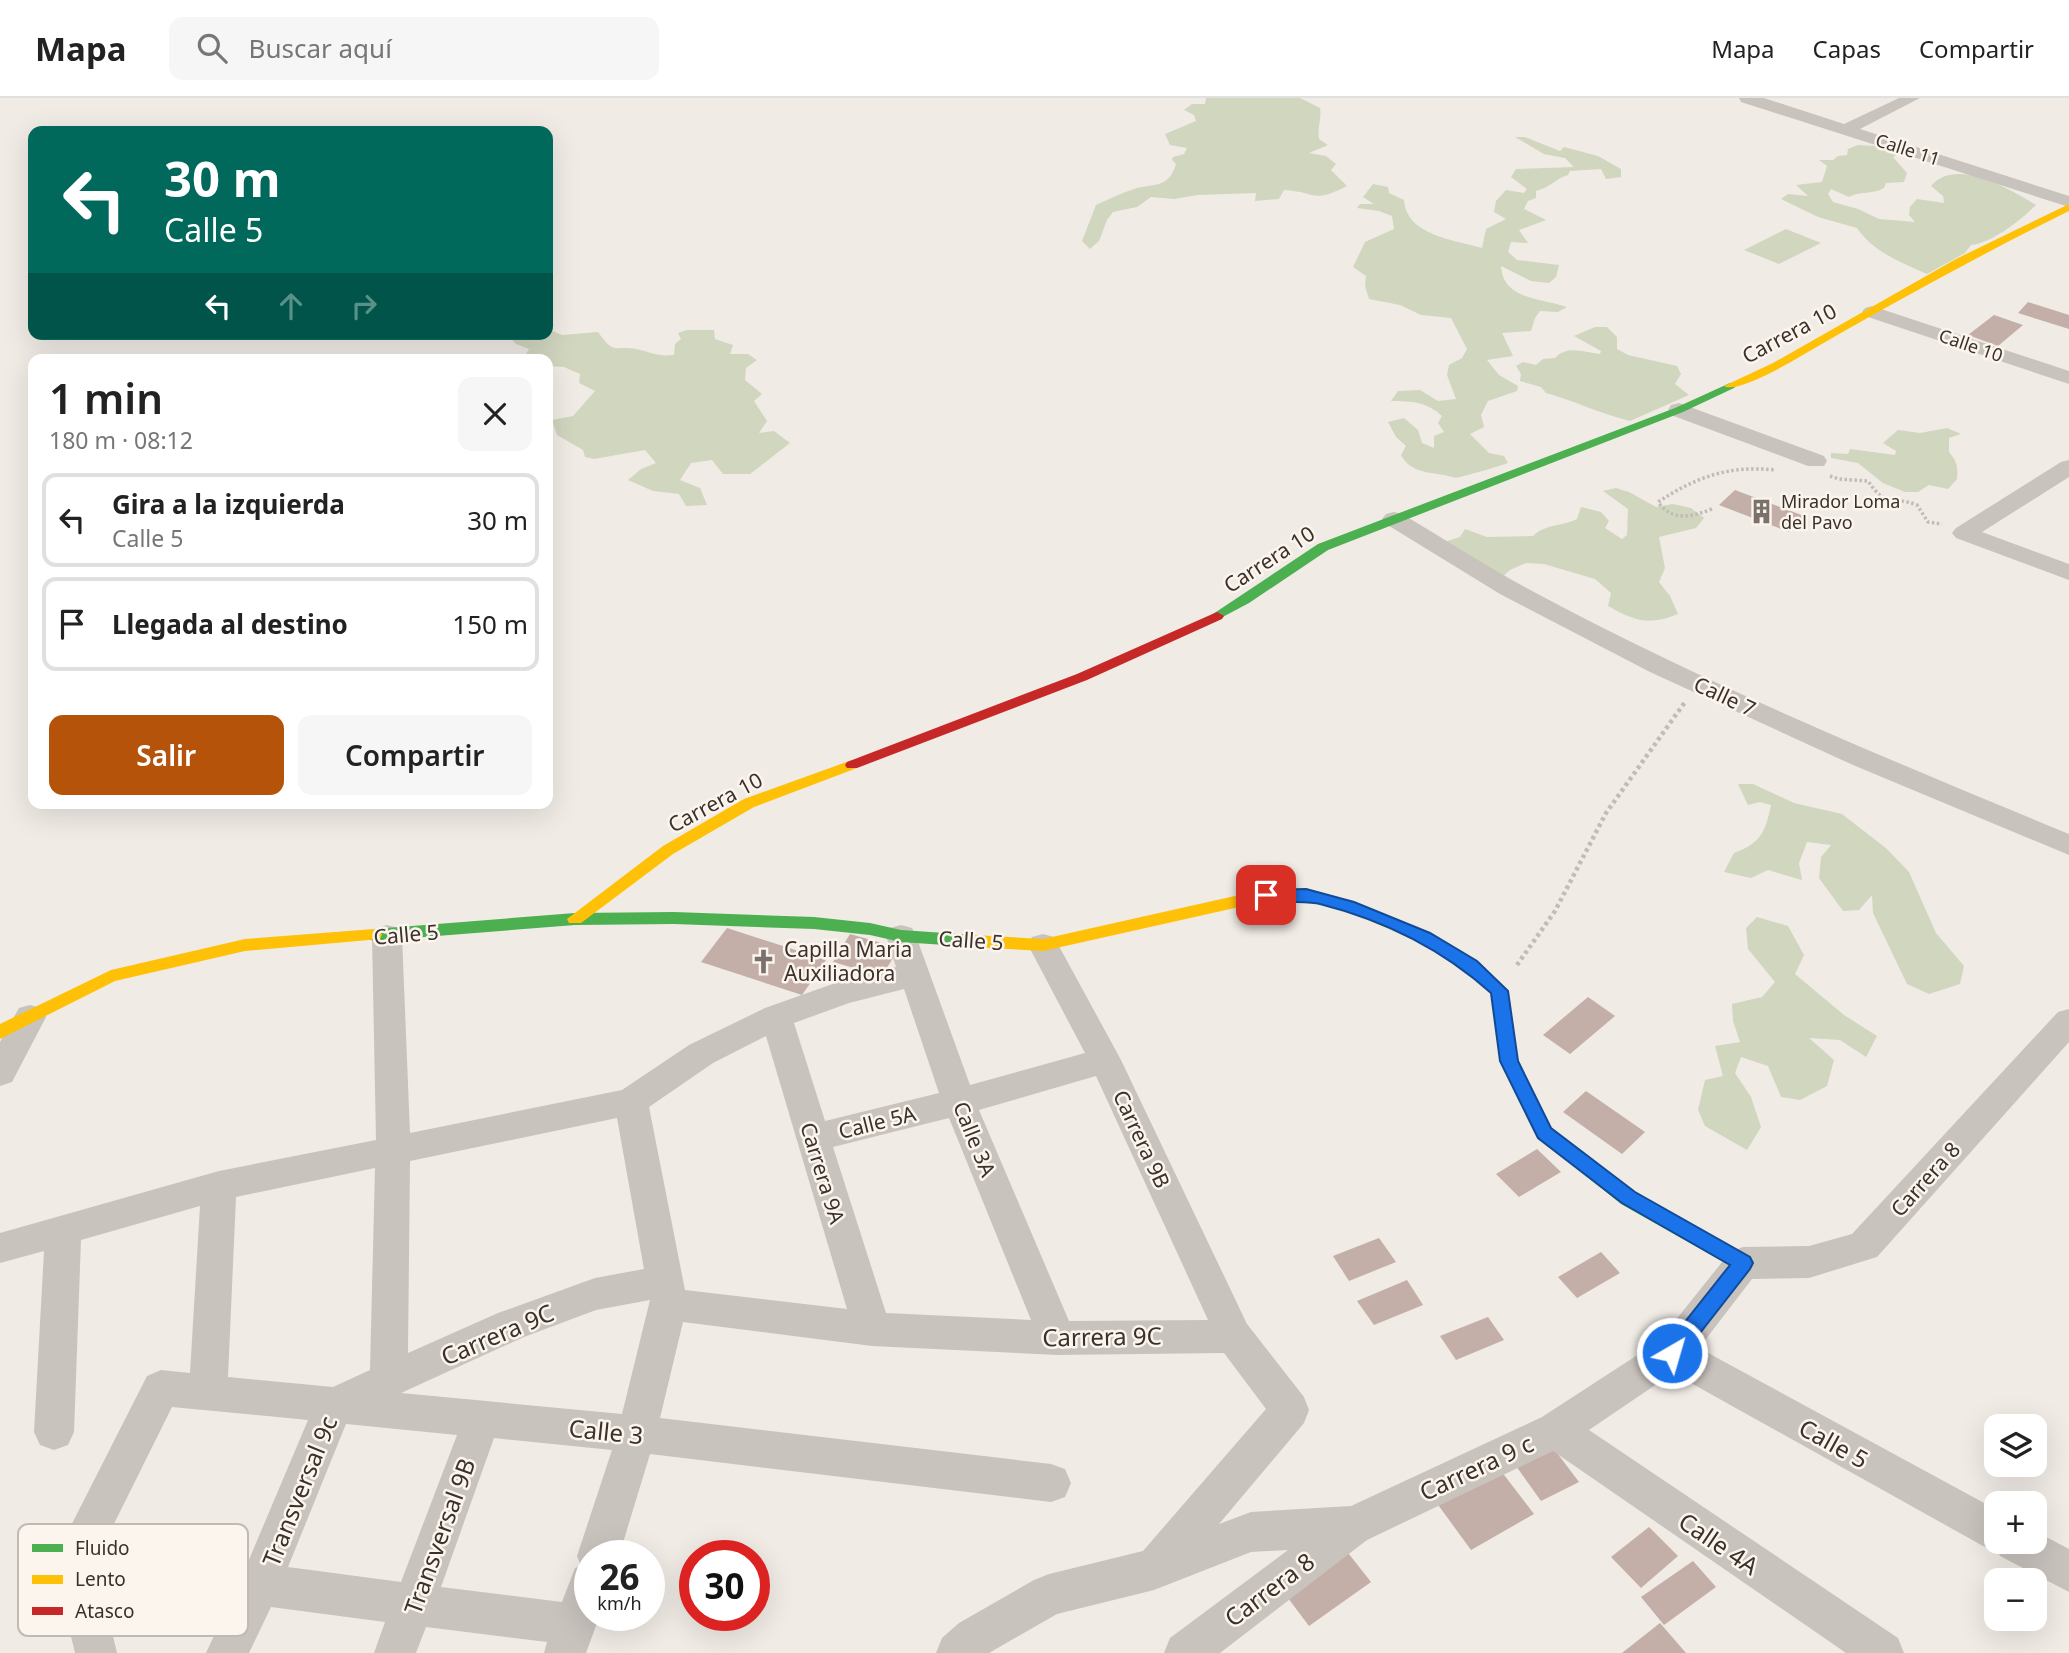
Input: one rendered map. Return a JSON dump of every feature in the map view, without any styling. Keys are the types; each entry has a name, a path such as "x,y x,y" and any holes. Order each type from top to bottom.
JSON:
{"street":[{"name":"Calle 11","path":"1747,98 2069,202"},
{"path":"1846,129 1912,98"},
{"name":"Carrera 10","path":"575,919 668,850 749,803 1009,707 1152,648 1244,603 1289,568 1323,547 1679,410 1777,365 1960,261 2069,207"},
{"name":"Calle 10","path":"1872,312 2069,378"},
{"path":"1679,410 1816,461"},
{"path":"1964,533 2069,467"},
{"name":"Calle 7","path":"1394,519 1526,598 1698,684 1842,751 2069,845"},
{"path":"1964,533 2069,573"},
{"name":"Calle 5","path":"0,1032 111,976 245,945 387,936 575,919 674,918 814,923 870,929 901,936 1043,945 1266,895 1306,894 1349,906 1424,937 1471,966 1499,991"},
{"path":"387,936 393,1152 389,1380"},
{"name":"Calle 3A","path":"901,936 959,1102 1057,1339"},
{"name":"Carrera 9B","path":"1043,945 1105,1060 1234,1336"},
{"path":"0,1248 219,1186 631,1102 701,1054 776,1017 844,992 914,975"},
{"path":"1499,991 1509,1061 1545,1133 1628,1198 1743,1263"},
{"path":"0,1073 30,1017"},
{"name":"Carrera 9A","path":"776,1017 872,1329"},
{"name":"Carrera 8","path":"1743,1263 1809,1262 1864,1246 2069,1021"},
{"name":"Calle 5A","path":"812,1138 959,1102 1105,1060"},
{"path":"603,1540 637,1434 668,1292 631,1102"},
{"path":"208,1392 219,1186"},
{"path":"54,1432 62,1231"},
{"name":"Carrera 9 c","path":"957,1653 974,1638 1049,1595 1154,1569 1251,1531 1353,1526 1556,1430 1672,1353 1743,1263"},
{"name":"Carrera 9C","path":"334,1405 511,1325 595,1294 668,1292 872,1329 1057,1339 1234,1336"},
{"path":"1154,1569 1290,1410 1234,1336"},
{"name":"Calle 5","path":"1672,1353 1984,1525"},
{"name":"Calle 3","path":"93,1524 161,1388 637,1434 1051,1483"},
{"name":"Transversal 9c","path":"248,1609 334,1405"},
{"name":"Transversal 9B","path":"394,1653 415,1604 482,1419"},
{"name":"Calle 4A","path":"1556,1430 1882,1653"},
{"name":"Carrera 8","path":"1185,1653 1353,1526"},
{"path":"2037,1554 2069,1571"},
{"path":"248,1583 415,1604 571,1639"},
{"name":"Transversal 9c","path":"227,1653 235,1636"}],"path":[{"path":"1712,509 1692,517 1679,518 1669,515 1658,502 1706,474 1728,467 1792,473 1805,472 1816,461 1823,464 1826,474 1836,480 1856,478 1868,481 1878,496 1889,501 1917,505 1927,522 1964,533"},
{"path":"1499,991 1555,911 1606,813 1698,684"}],"green space":[{"path":"1206,98 1300,98 1320,108 1319,139 1328,145 1309,153 1326,156 1336,164 1331,170 1347,186 1320,196 1284,190 1279,199 1255,201 1256,193 1197,195 1174,199 1151,197 1137,207 1113,212 1099,241 1090,249 1082,241 1096,205 1132,190 1166,181 1176,164 1172,160 1173,157 1184,154 1187,148 1170,145 1165,134 1196,121 1194,115 1184,110 1192,104 1205,104"},
{"path":"1515,137 1525,137 1560,151 1564,147 1598,156 1621,169 1621,177 1606,179 1601,169 1570,171 1568,175 1536,191 1536,198 1528,201 1524,209 1546,220 1519,230 1528,243 1511,242 1508,252 1517,260 1559,265 1556,277 1549,283 1531,281 1501,266 1503,277 1516,292 1567,307 1558,312 1540,311 1531,331 1502,333 1513,356 1487,360 1499,375 1518,386 1517,391 1488,401 1481,415 1484,427 1470,434 1489,453 1504,456 1508,463 1458,478 1419,470 1409,465 1401,455 1406,446 1396,437 1388,422 1404,418 1418,430 1422,443 1434,448 1434,436 1444,432 1438,423 1442,416 1418,403 1391,401 1398,391 1420,390 1438,401 1456,399 1447,375 1449,365 1462,358 1467,349 1451,318 1421,315 1400,305 1369,299 1365,286 1366,276 1353,267 1365,242 1394,229 1392,216 1357,208 1360,204 1374,204 1363,197 1373,184 1388,187 1389,193 1404,200 1407,212 1422,228 1446,239 1482,248 1486,229 1506,219 1494,212 1496,201 1506,190 1524,193 1527,189 1511,177 1516,169 1574,167 1565,158 1544,154"},
{"path":"1858,145 1890,147 1900,153 1893,157 1907,173 1904,182 1886,183 1884,188 1879,190 1849,197 1831,189 1828,194 1833,202 1858,209 1879,219 1915,222 1909,215 1910,207 1917,199 1944,203 1943,196 1931,186 1954,174 1969,175 1998,184 2036,205 2006,230 1988,240 1971,245 1965,253 1927,274 1879,250 1857,228 1818,217 1781,199 1788,194 1808,196 1796,185 1822,182 1827,166 1819,160 1833,160 1847,155 1848,149"},
{"path":"1786,229 1821,243 1779,264 1744,250"},
{"path":"1595,327 1607,327 1617,337 1617,349 1628,355 1677,366 1681,374 1675,384 1689,395 1630,421 1546,393 1541,387 1520,381 1521,374 1516,366 1523,362 1536,365 1543,359 1555,358 1570,350 1600,354 1601,351 1574,336"},
{"path":"687,330 714,330 715,339 733,345 730,354 748,354 757,360 746,368 745,380 762,394 754,401 767,421 759,433 774,431 790,443 750,474 723,474 712,460 691,463 680,480 700,488 707,505 686,506 679,494 653,491 628,480 641,469 656,463 645,450 594,459 585,457 583,450 557,435 553,420 573,416 595,391 579,383 580,374 564,367 553,366 553,354 526,354 529,349 512,340 553,340 553,331 562,335 598,332 615,348 674,355 675,344 681,339 678,333"},
{"path":"1947,428 1961,434 1949,438 1949,452 1956,464 1957,479 1948,489 1929,485 1918,492 1905,492 1883,483 1858,463 1831,458 1831,453 1848,454 1850,449 1895,455 1896,451 1883,443 1898,430 1920,433"},
{"path":"1616,488 1656,507 1673,504 1691,508 1704,518 1696,528 1659,537 1665,568 1659,582 1670,596 1678,614 1650,621 1634,618 1608,606 1611,593 1595,579 1544,564 1526,563 1510,570 1499,580 1444,542 1460,537 1465,529 1487,537 1533,536 1544,529 1577,519 1581,507 1601,512 1609,521 1605,528 1622,539 1627,535 1628,509 1603,491"},
{"path":"1738,784 1753,784 1794,803 1842,814 1887,849 1909,872 1936,933 1964,966 1960,984 1929,994 1907,984 1873,913 1872,895 1859,910 1843,911 1819,878 1821,857 1831,845 1807,842 1799,863 1802,880 1768,870 1751,878 1724,872 1734,853 1760,836 1771,805 1760,802 1748,805"},
{"path":"1757,917 1788,926 1804,955 1795,974 1844,1015 1877,1036 1866,1057 1840,1040 1809,1038 1834,1060 1827,1086 1800,1100 1781,1097 1768,1066 1741,1057 1735,1073 1751,1097 1761,1127 1747,1150 1705,1126 1698,1110 1705,1080 1723,1076 1715,1046 1740,1042 1733,1021 1732,1004 1762,997 1775,982 1748,949 1746,928"}],"building":[{"path":"2028,302 2069,315 2069,329 2018,313"},
{"path":"1994,315 2023,325 1998,346 1968,335"},
{"name":"Mirador Loma del Pavo","path":"1735,490 1804,516 1789,532 1719,505"},
{"name":"Capilla Maria Auxiliadora","path":"727,928 826,960 802,995 701,962"},
{"path":"850,934 899,948 882,976 833,962"},
{"path":"1588,997 1615,1016 1570,1054 1543,1035"},
{"path":"1586,1091 1645,1132 1622,1154 1563,1112"},
{"path":"1537,1149 1561,1172 1519,1197 1496,1174"},
{"path":"1379,1238 1396,1262 1349,1281 1333,1256"},
{"path":"1601,1252 1620,1273 1577,1298 1558,1277"},
{"path":"1407,1280 1423,1305 1374,1325 1357,1301"},
{"path":"1488,1317 1504,1340 1456,1360 1440,1336"},
{"path":"1548,1441 1579,1482 1541,1501 1511,1459"},
{"path":"1498,1467 1534,1514 1471,1550 1436,1502"},
{"path":"1649,1527 1678,1556 1641,1588 1611,1557"},
{"path":"1341,1544 1371,1582 1309,1626 1279,1586"},
{"path":"1693,1561 1716,1587 1664,1625 1641,1597"},
{"path":"1660,1623 1686,1653 1622,1653"}],"traffic: fast":[{"path":"1217,616 1323,547 1679,410 1730,386"},
{"path":"374,935 575,919 674,918 814,923 870,929 901,936 974,941"},
{"path":"1506,1037 1509,1061 1545,1133 1628,1198 1743,1263"}],"traffic: slow":[{"path":"1730,386 1777,365 1960,261 2069,207"},
{"path":"575,919 668,850 749,803 852,765"},
{"path":"974,941 1043,945 1266,895 1306,894 1349,906 1424,937 1471,966 1499,991 1506,1037"},
{"path":"0,1032 111,976 245,945 374,935"}],"traffic: jam":[{"path":"852,765 1082,677 1217,616"}],"place":[{"name":"Mirador Loma del Pavo","path":"1761,511"},
{"name":"Capilla Maria Auxiliadora","path":"764,961"}],"route":[{"path":"1266,895 1306,894 1349,906 1424,937 1471,966 1499,991 1509,1061 1545,1133 1628,1198 1743,1263 1672,1353"}]}
